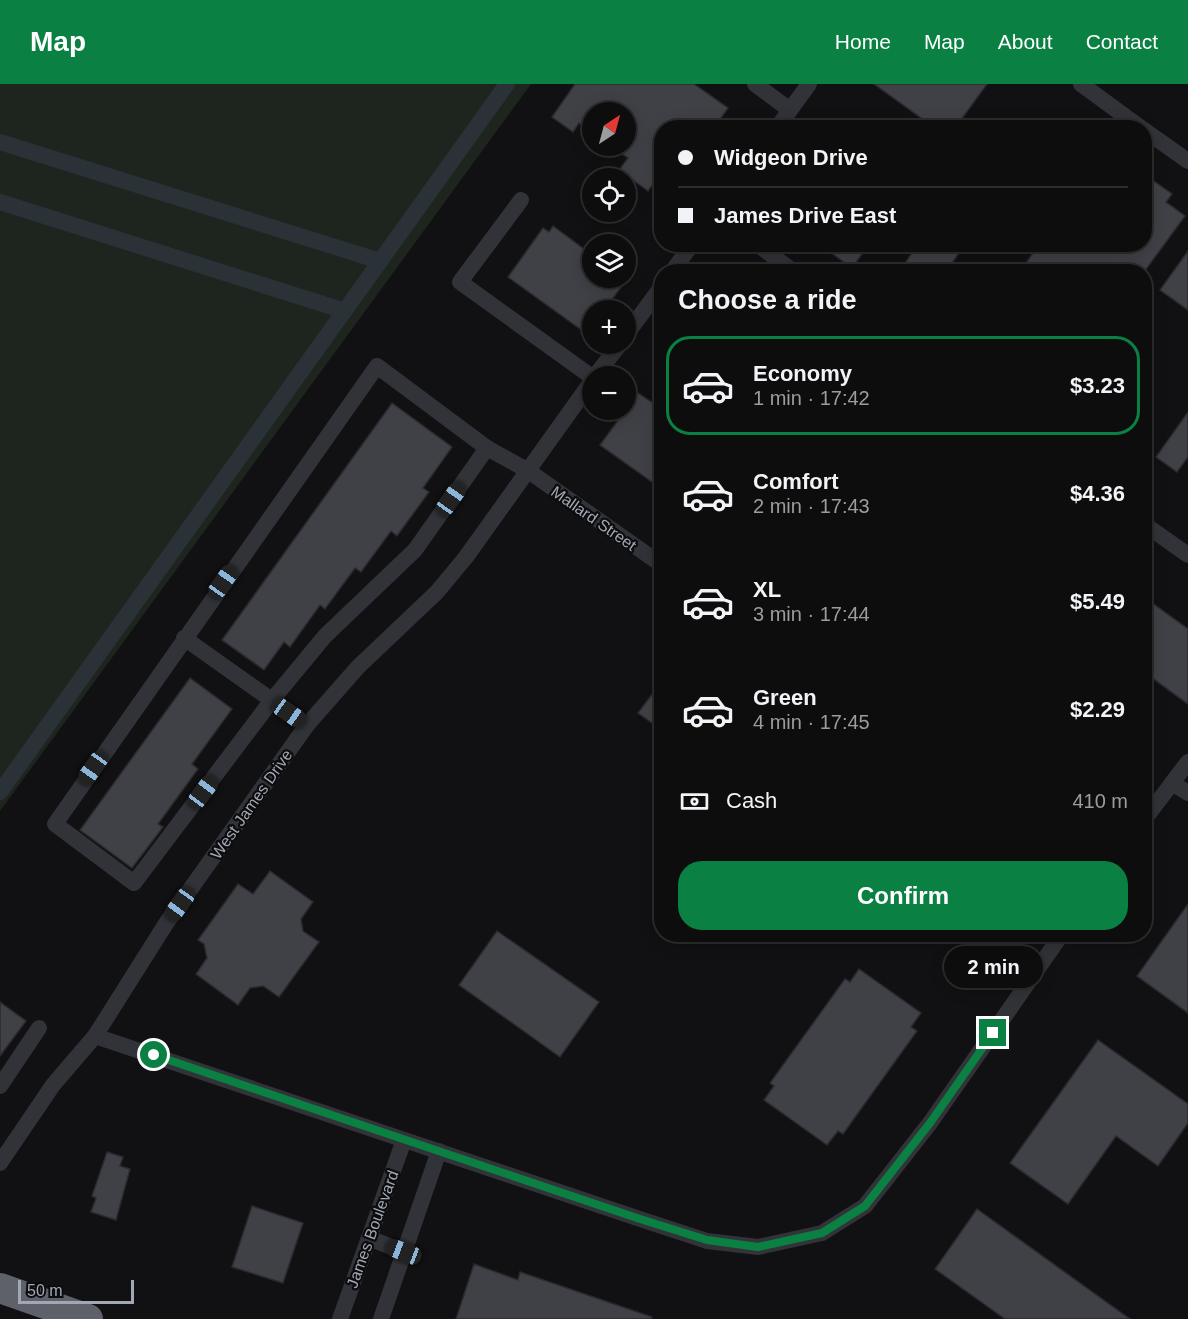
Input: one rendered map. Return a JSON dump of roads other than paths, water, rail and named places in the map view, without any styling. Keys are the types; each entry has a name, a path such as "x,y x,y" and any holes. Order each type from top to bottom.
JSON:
{"highway":[{"path":"0,1288 88,1319"}],"street":[{"path":"755,84 790,110"},
{"path":"783,120 809,84"},
{"path":"1081,84 1131,120"},
{"path":"1152,135 1188,161"},
{"path":"521,200 460,282 582,369"},
{"path":"768,252 783,264"},
{"path":"636,321 654,297"},
{"name":"West James Drive","path":"603,366 612,354"},
{"name":"Mallard Street","path":"184,638 377,366 487,448 527,470 654,559"},
{"name":"West James Drive","path":"0,1163 53,1085 95,1036 167,922 307,725 358,667 437,591 466,557 582,394"},
{"path":"307,725 272,700 184,638 55,824 134,883 272,700 325,636 415,550 487,448"},
{"path":"1152,530 1188,555"},
{"path":"1152,809 1188,762"},
{"path":"1172,783 1188,793"},
{"path":"95,1036 707,1240 758,1247 822,1233 865,1206 930,1123 1056,942"},
{"path":"0,1086 39,1028"},
{"name":"James Boulevard","path":"340,1319 404,1140"},
{"path":"381,1319 439,1151"},
{"path":"369,1238 404,1252"}],"waterway":[{"path":"0,792 507,84"},
{"path":"0,142 380,261"},
{"path":"0,202 345,311"}]}
